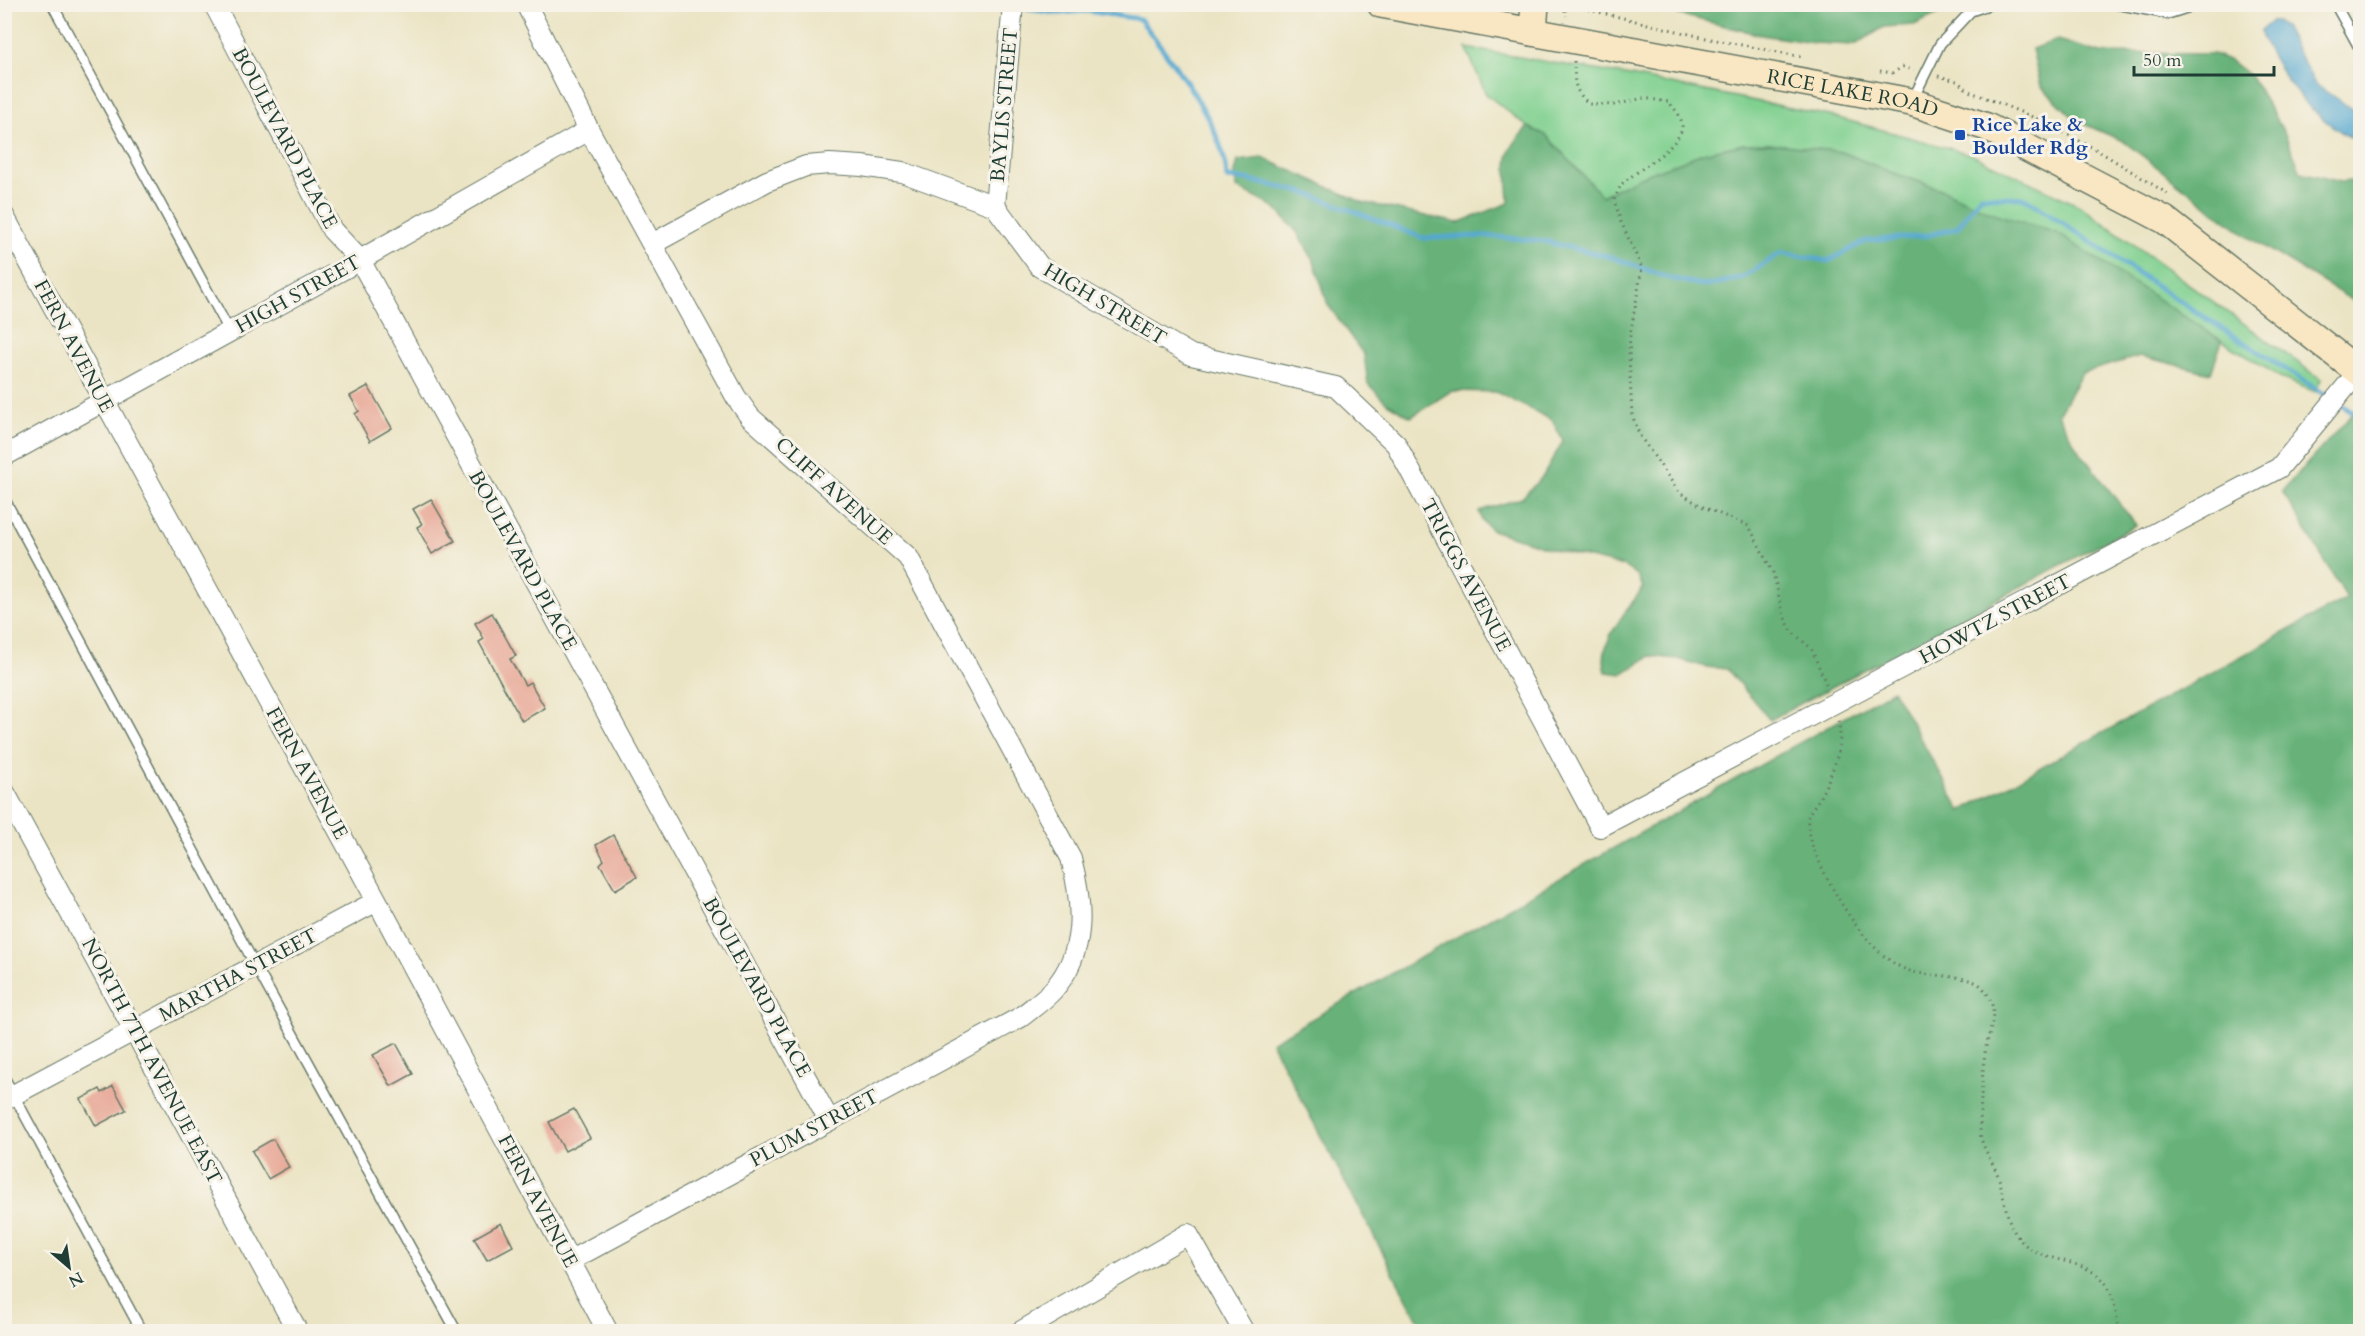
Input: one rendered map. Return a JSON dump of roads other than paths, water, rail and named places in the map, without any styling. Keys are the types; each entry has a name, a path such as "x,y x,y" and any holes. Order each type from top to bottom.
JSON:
{"main road":[{"name":"RICE LAKE ROAD","path":"1381,4 1911,102 1987,127 2165,220 2359,372"},
{"path":"1533,32 1535,4"}],"street":[{"name":"BOULEVARD PLACE","path":"214,4 332,231 360,260 829,1120"},
{"name":"CLIFF AVENUE","path":"526,4 589,130 654,243 736,397 750,417 908,557 1071,858 1079,889 1081,920 1076,950 1053,990"},
{"name":"BAYLIS STREET","path":"995,206 1014,4"},
{"name":"HIGH STREET","path":"4,456 231,332 589,130"},
{"path":"654,243 767,181 806,166 830,164 862,166 902,172 995,206"},
{"name":"HIGH STREET","path":"995,206 1040,267 1191,355 1282,376"},
{"name":"FERN AVENUE","path":"4,216 377,901 608,1332"},
{"name":"HOWTZ STREET","path":"1600,827 2279,468 2359,372"},
{"name":"TRIGGS AVENUE","path":"1282,376 1336,387 1396,444 1600,827"},
{"name":"NORTH 7TH AVENUE EAST","path":"4,790 298,1332"},
{"name":"MARTHA STREET","path":"9,1098 377,901"},
{"name":"PLUM STREET","path":"570,1260 1022,1017 1053,990"},
{"path":"1020,1332 1188,1234 1244,1332"}],"lane":[{"path":"52,4 231,332"},
{"path":"1911,102 1940,44 1971,11 1991,4"},
{"path":"2116,4 2168,14 2199,4"},
{"path":"2335,4 2361,48"},
{"path":"2353,36 2361,22"},
{"path":"4,498 255,966 457,1332"},
{"path":"4,1077 9,1098 142,1332"}],"water":[{"path":"2272,21 2277,21 2285,28 2315,84 2360,115 2360,143 2327,122 2291,86 2262,38 2261,30"}],"waterway":[{"path":"1028,9 1056,13 1087,11 1140,19 1181,74 1207,116 1224,158 1227,178 1248,180 1306,193 1423,238 1487,236 1543,241 1611,257 1669,278 1707,286 1744,277 1781,253 1828,261 1866,241 1925,236 1957,228 1980,196 2025,198 2360,417"}],"place":[{"name":"Rice Lake & Boulder Rdg","path":"1960,135"}]}
